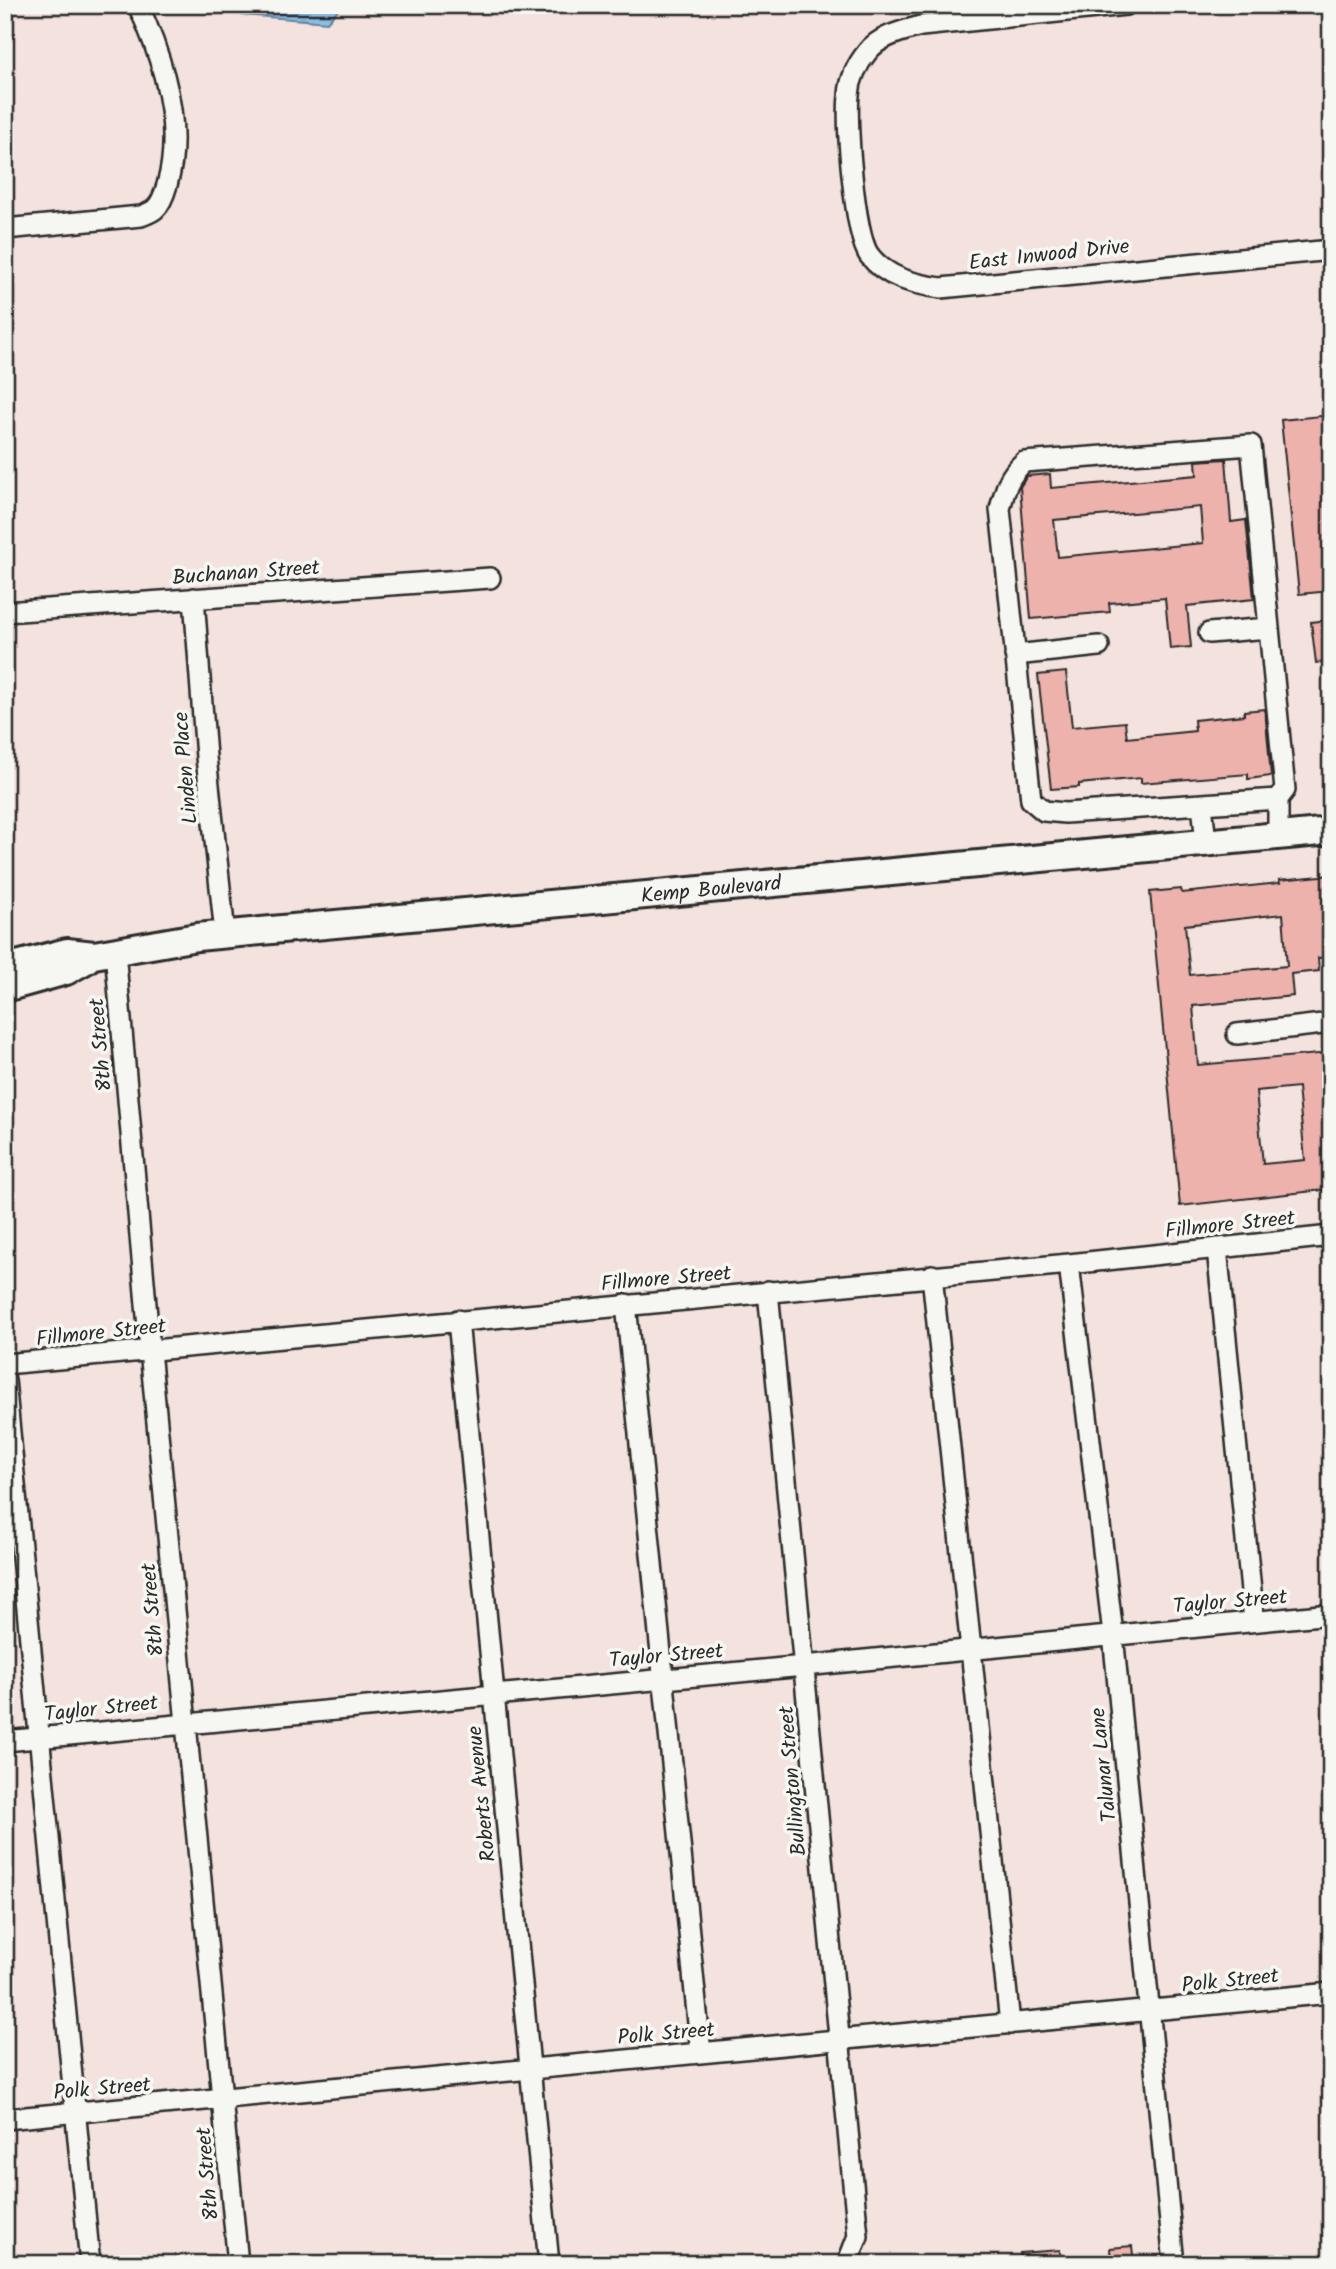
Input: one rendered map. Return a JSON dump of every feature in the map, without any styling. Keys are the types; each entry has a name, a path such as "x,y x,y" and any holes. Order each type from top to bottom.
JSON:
{"main road":[{"name":"Kemp Boulevard","path":"5,968 67,952 104,953 225,934 1331,831"},
{"name":"Kemp Boulevard","path":"5,989 66,971 104,953"}],"street":[{"path":"5,229 141,216 158,207 172,167 173,131 168,92 149,29 138,5"},
{"name":"East Inwood Drive","path":"1126,5 921,26 892,34 870,48 857,67 849,93 852,168 860,232 869,254 891,274 916,284 941,288 1331,250"},
{"path":"1278,799 1065,813 1044,811 1031,800 1000,509 1007,481 1024,463 1251,445 1285,790 1278,799 1278,836"},
{"name":"Buchanan Street","path":"5,612 490,578"},
{"name":"Linden Place","path":"194,598 206,757 225,934"},
{"path":"1209,633 1269,628"},
{"path":"1016,655 1099,646"},
{"path":"1202,804 1206,843"},
{"name":"8th Street","path":"104,953 150,1350 238,2264"},
{"path":"1237,1034 1331,1023"},
{"name":"Fillmore Street","path":"5,1364 1069,1264 1331,1236"},
{"path":"1217,1248 1254,1621"},
{"name":"Talunar Lane","path":"1069,1264 1113,1634 1174,2264"},
{"path":"932,1275 1010,2024"},
{"name":"Bullington Street","path":"768,1291 858,2236 847,2264"},
{"path":"626,1304 701,2053"},
{"name":"Roberts Avenue","path":"458,1320 549,2264"},
{"path":"5,1380 90,2264"},
{"name":"Taylor Street","path":"5,1741 1331,1614"},
{"name":"Polk Street","path":"5,2119 1331,1993"}],"water":[{"path":"214,5 338,5 337,11 327,22 242,15"}],"building":[{"path":"1331,415 1331,591 1299,594 1281,420"},
{"path":"1226,459 1231,522 1246,520 1254,599 1187,606 1191,647 1170,649 1165,598 1109,603 1110,612 1031,619 1020,487 1027,476 1050,474 1051,488 1197,475 1196,461","holes":["1200,507 1203,543 1058,557 1054,520"]},
{"path":"1331,620 1331,661 1316,663 1311,622"},
{"path":"1066,672 1072,727 1125,722 1127,738 1195,731 1194,720 1244,715 1244,711 1265,709 1271,776 1248,779 1248,774 1141,783 1141,778 1051,789 1038,675"},
{"path":"1331,875 1331,957 1318,958 1319,971 1291,974 1293,996 1193,1006 1198,1065 1329,1053 1331,1189 1180,1206 1150,892 1181,889 1182,893 1280,883 1279,880","holes":["1283,914 1287,966 1190,975 1185,925","1298,1087 1305,1160 1263,1164 1256,1091"]},
{"path":"1132,2246 1134,2264 1111,2264 1110,2248"},
{"path":"1060,2250 1061,2264 1020,2264 1020,2253"}]}
